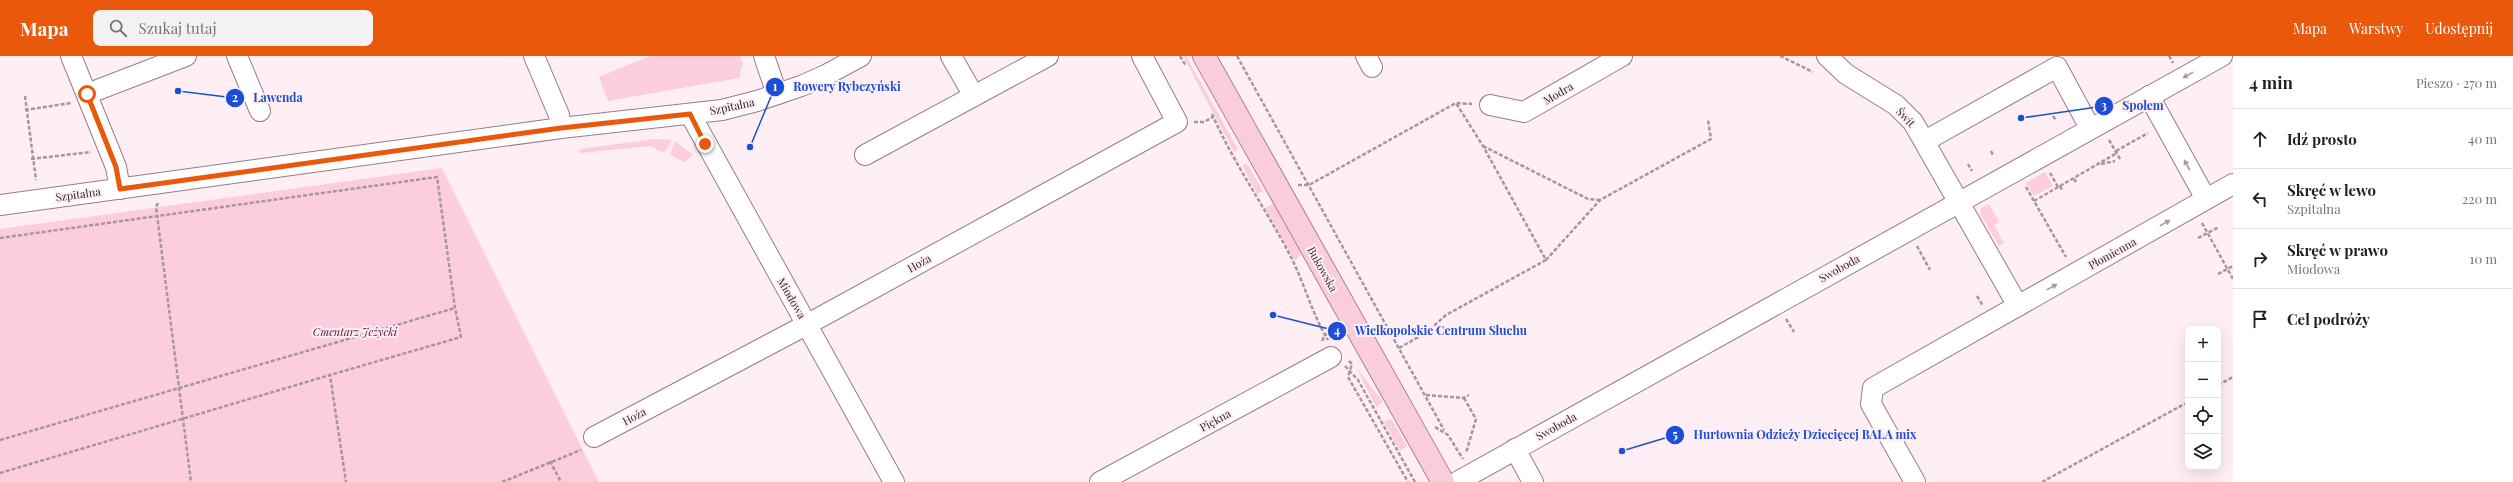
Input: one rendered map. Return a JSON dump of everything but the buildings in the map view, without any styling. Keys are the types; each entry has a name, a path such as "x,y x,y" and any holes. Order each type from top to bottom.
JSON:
{"main road":[{"name":"Bukowska","path":"1204,56 1443,482"}],"street":[{"path":"72,56 79,98 116,167 120,189"},
{"path":"79,98 186,56"},
{"path":"237,56 260,111"},
{"path":"534,56 559,115 561,128"},
{"path":"764,56 777,94"},
{"name":"Szpitalna","path":"0,205 561,128 690,114 735,107 777,94 826,75 861,56"},
{"path":"951,56 974,96"},
{"path":"865,155 1048,56"},
{"name":"Hoża","path":"594,437 808,324 1177,122 1142,56"},
{"name":"Modra","path":"1490,105 1524,112 1622,56"},
{"name":"Świt","path":"1827,56 1846,74 1896,106 1913,122 1959,201"},
{"name":"Swoboda","path":"1457,482 1959,201 2098,131 2149,96 2222,56"},
{"path":"1925,141 2054,62 2098,131"},
{"path":"2149,96 2206,199"},
{"name":"Miodowa","path":"690,114 808,324 894,482"},
{"name":"Płomienna","path":"1915,482 1872,404 1873,388 2233,184"},
{"path":"1959,201 2018,306"},
{"name":"Piękna","path":"1100,482 1337,352"},
{"path":"1515,449 1533,482"}],"path":[{"path":"1180,56 1188,69"},
{"path":"1237,56 1444,430"},
{"path":"1780,56 1813,72"},
{"path":"24,96 36,180"},
{"path":"26,109 79,98"},
{"path":"1456,103 1483,146 1546,260"},
{"path":"1295,184 1309,186 1456,103 1490,105"},
{"path":"1210,110 1223,138 1291,257 1312,309 1337,352 1358,380 1415,482"},
{"path":"2053,116 2056,120"},
{"path":"1399,348 1427,332 1446,315 1546,260 1600,200 1711,139 1708,120"},
{"path":"2034,201 2101,164 2116,152 2154,130"},
{"path":"2098,131 2120,159"},
{"path":"1483,146 1588,199 1600,200"},
{"path":"1991,151 1993,155"},
{"path":"32,159 92,152"},
{"path":"2101,164 2115,161"},
{"path":"1968,164 1972,171"},
{"path":"2047,167 2062,190"},
{"path":"0,238 437,177 454,308 461,337 0,472"},
{"path":"2022,181 2068,261"},
{"path":"156,184 157,216 178,388 184,417 192,482"},
{"path":"2200,220 2233,278"},
{"path":"2198,238 2219,227"},
{"path":"1914,240 1930,270"},
{"path":"2218,274 2233,266"},
{"path":"1977,296 1981,303"},
{"path":"0,440 454,308"},
{"path":"1789,324 1794,332"},
{"path":"1333,332 1337,352 1352,364 1348,377 1408,482"},
{"path":"330,375 346,482"},
{"path":"2221,383 2233,377"},
{"path":"1426,396 1464,398 1469,395"},
{"path":"1464,398 1476,419 1466,453"},
{"path":"2042,482 2185,404"},
{"path":"502,482 582,449 594,437"},
{"path":"550,461 561,482"}],"green space":[{"path":"650,56 740,56 743,64 739,78 608,101 599,77"},
{"path":"1183,56 1186,56 1238,149 1234,152"},
{"path":"655,139 672,140 664,153 650,146 580,153 580,149"},
{"path":"675,141 693,155 684,162 670,155"},
{"path":"1247,164 1263,191 1257,194 1242,165"},
{"name":"Cmentarz Jeżycki","path":"442,168 599,482 0,482 0,229"},
{"path":"2045,172 2053,186 2034,196 2026,183"},
{"path":"1273,204 1301,254 1295,261 1265,208"},
{"path":"1989,204 1999,222 1994,225 2004,243 1999,246 1980,214 1981,208"},
{"path":"1356,367 1382,401 1381,404 1376,407"},
{"path":"1389,419 1392,420 1407,446 1400,451 1384,422"}],"place":[{"name":"Lawenda","path":"178,91"},
{"name":"Społem","path":"2021,118"},
{"name":"Rowery Rybczyński","path":"750,147"},
{"name":"Wielkopolskie Centrum Słuchu","path":"1273,315"},
{"name":"Hurtownia Odzieży Dziecięcej BALA mix","path":"1622,451"}],"route":[{"path":"87,94 116,167 120,189 561,128 690,114 705,144"}]}
